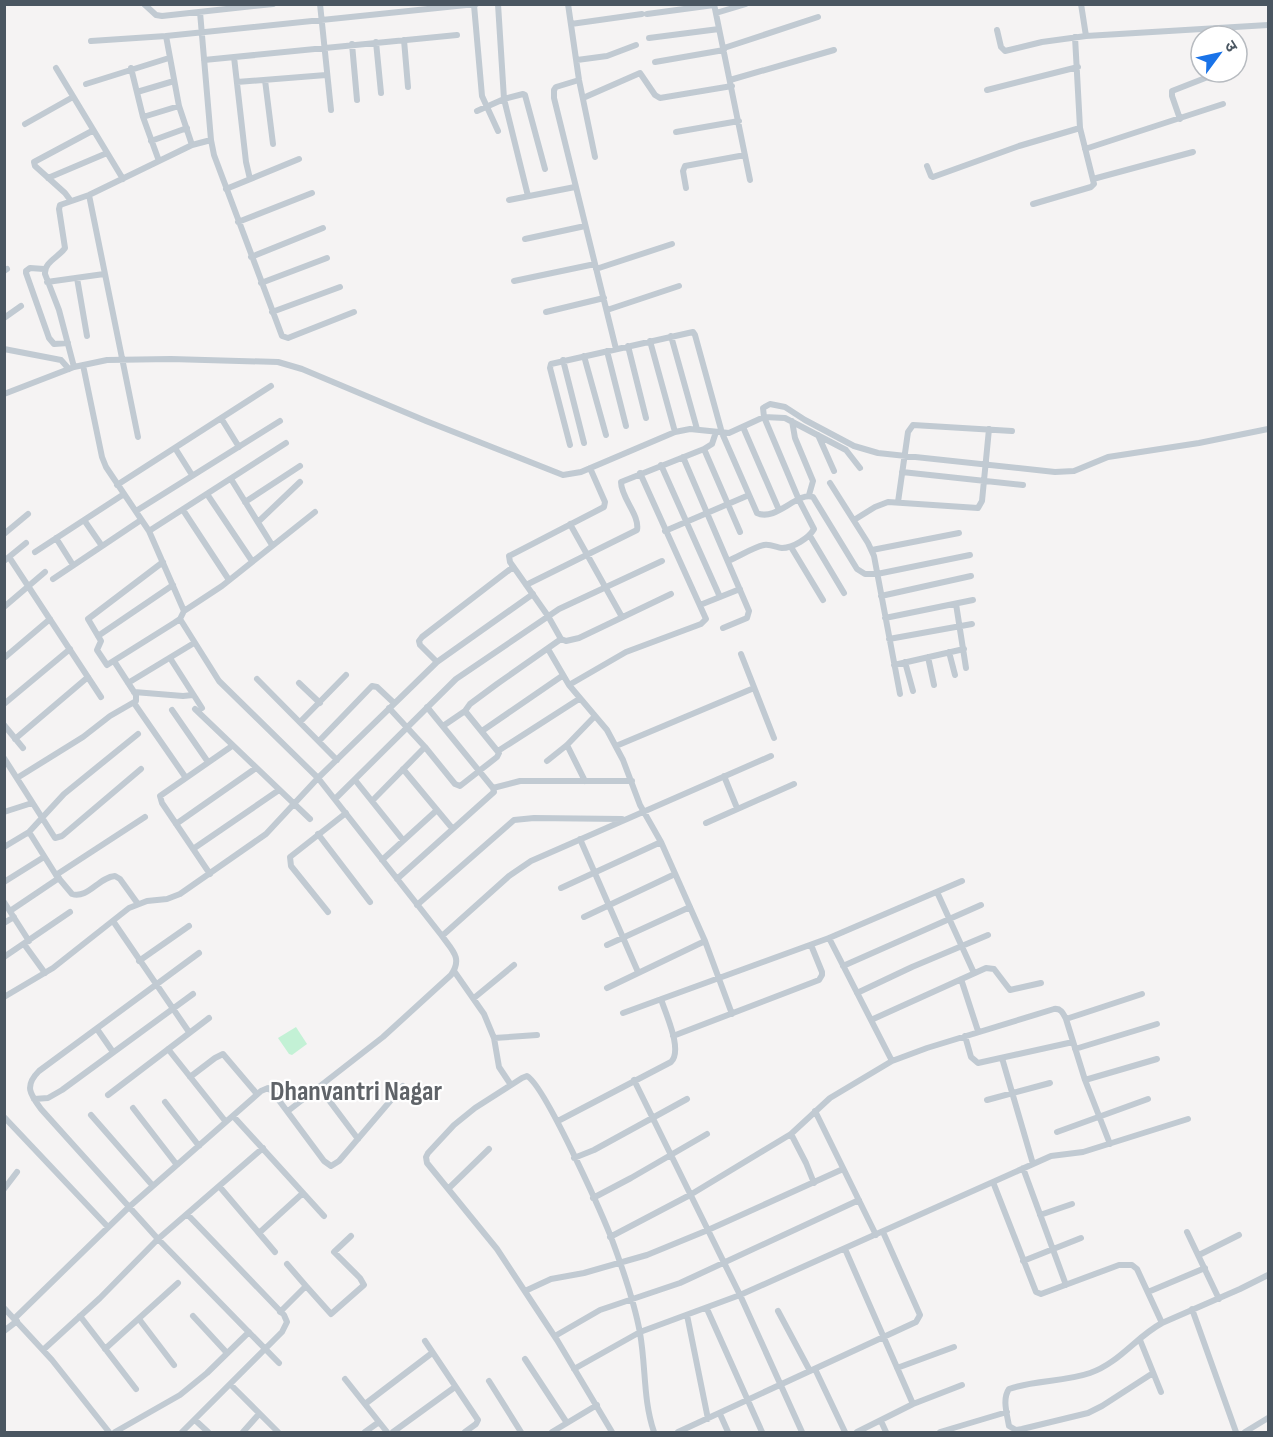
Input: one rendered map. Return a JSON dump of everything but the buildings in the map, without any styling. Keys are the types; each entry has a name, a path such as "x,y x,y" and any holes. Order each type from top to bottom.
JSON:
{"street":[{"path":"144,4 156,15 162,16 236,6 273,4"},
{"path":"320,4 331,110"},
{"path":"498,4 504,99 528,196"},
{"path":"568,4 579,80 595,157"},
{"path":"716,13 746,4"},
{"path":"1080,4 1086,36"},
{"path":"91,41 166,36 475,5 481,85 486,106 498,131"},
{"path":"571,24 714,5 750,180"},
{"path":"200,12 210,140 238,222 282,336 288,338 354,312"},
{"path":"655,62 724,49 818,17"},
{"path":"997,30 1001,47 1005,51 1042,42 1086,36 1269,25"},
{"path":"649,38 719,29"},
{"path":"204,60 457,35"},
{"path":"166,36 179,106 192,145"},
{"path":"1034,204 1093,186 1080,129 1076,37"},
{"path":"404,40 408,87"},
{"path":"376,42 381,93"},
{"path":"352,45 357,100"},
{"path":"577,60 607,56 636,45"},
{"path":"583,98 640,73 655,95 660,98 731,83 834,50"},
{"path":"234,57 250,179"},
{"path":"86,84 131,68 169,58"},
{"path":"987,90 1078,67"},
{"path":"56,68 123,179"},
{"path":"131,68 143,117 159,161"},
{"path":"237,82 326,75"},
{"path":"265,80 273,144"},
{"path":"579,80 560,84 554,90 554,98 616,349"},
{"path":"137,92 174,81"},
{"path":"1180,119 1172,91 1190,84"},
{"path":"477,111 504,99 525,95 545,169"},
{"path":"25,124 73,97"},
{"path":"1085,149 1223,104"},
{"path":"143,117 179,106"},
{"path":"676,132 739,121"},
{"path":"151,141 186,128"},
{"path":"927,166 933,177 1019,146 1080,129"},
{"path":"71,201 35,166 34,162 92,131"},
{"path":"44,269 64,248 60,205 89,195 192,145 210,140"},
{"path":"1093,179 1193,152"},
{"path":"48,178 106,153"},
{"path":"686,188 682,171 685,166 745,155"},
{"path":"226,189 299,159"},
{"path":"509,200 575,187"},
{"path":"238,222 312,193"},
{"path":"89,195 138,437"},
{"path":"525,239 585,226"},
{"path":"251,257 323,228"},
{"path":"514,281 596,266 672,244"},
{"path":"261,283 327,258"},
{"path":"44,269 30,268 26,273 49,338 54,344 68,343"},
{"path":"44,269 59,310 68,343 71,368"},
{"path":"47,282 104,274"},
{"path":"76,278 87,336"},
{"path":"607,310 679,286"},
{"path":"272,312 339,287"},
{"path":"546,312 604,298"},
{"path":"4,318 21,306"},
{"path":"570,446 550,366 553,363 690,332 694,333 719,433 760,515 779,510 809,495 813,481 795,438 792,421"},
{"path":"671,336 697,429"},
{"path":"650,341 675,432"},
{"path":"628,346 646,418"},
{"path":"4,350 61,360 71,368"},
{"path":"607,351 626,426"},
{"path":"584,356 606,435"},
{"path":"4,394 83,364 122,358 278,362 290,364 557,474 572,475 675,432 697,429 729,433 764,417 785,418 792,421 846,450 860,468"},
{"path":"563,360 584,443"},
{"path":"83,364 106,467 149,531 184,611"},
{"path":"117,485 271,386"},
{"path":"728,561 767,544 786,548 814,532 814,527 799,500 764,417 762,410 770,404 785,407 854,446 878,453 1065,473 1108,457 1269,429"},
{"path":"221,418 239,447"},
{"path":"135,511 280,421"},
{"path":"898,502 908,432 913,425 1012,431"},
{"path":"743,427 779,510"},
{"path":"854,520 882,504 898,502 975,510 981,505 989,429"},
{"path":"526,585 639,528 621,482 704,449 712,444 719,433"},
{"path":"818,435 834,471"},
{"path":"149,531 286,443"},
{"path":"175,448 192,475"},
{"path":"704,449 740,532"},
{"path":"683,457 749,610 749,616 723,628"},
{"path":"662,465 720,597"},
{"path":"245,502 300,466"},
{"path":"590,468 606,505 512,553 509,559 513,567 548,616 561,639 566,641 579,638 671,594"},
{"path":"902,472 1023,485"},
{"path":"568,686 626,652 704,621 706,618 640,473"},
{"path":"231,479 272,545"},
{"path":"258,522 300,483"},
{"path":"831,483 872,550 900,694"},
{"path":"35,552 124,494"},
{"path":"207,494 252,561"},
{"path":"665,531 749,495"},
{"path":"809,495 813,497 857,570 866,574 877,574 970,555"},
{"path":"183,510 229,580"},
{"path":"163,562 88,619 102,643 97,650 107,665 180,619 184,611 201,602 315,512"},
{"path":"4,534 28,514"},
{"path":"84,520 102,546"},
{"path":"53,579 141,520"},
{"path":"570,524 622,617"},
{"path":"872,550 959,533"},
{"path":"810,536 844,592"},
{"path":"56,538 73,565"},
{"path":"26,543 7,559 28,586 101,697"},
{"path":"791,546 823,600"},
{"path":"335,799 456,679 548,616 662,561"},
{"path":"437,662 420,645 419,641 422,637 513,567"},
{"path":"4,607 45,572"},
{"path":"881,596 971,576"},
{"path":"98,636 173,585"},
{"path":"700,605 740,589"},
{"path":"4,997 45,973 138,904 174,897 266,834 293,803 437,662 533,594"},
{"path":"885,618 973,600"},
{"path":"956,604 966,668"},
{"path":"5,658 50,619"},
{"path":"180,619 219,681 318,778 442,936 455,954 457,962 454,971 383,1037 288,1112"},
{"path":"889,639 972,624"},
{"path":"443,726 561,639"},
{"path":"128,683 194,643"},
{"path":"4,704 70,649"},
{"path":"548,649 568,686 607,730 616,746 633,784 637,799 661,842 705,941 732,1014"},
{"path":"894,665 964,649"},
{"path":"949,652 955,675"},
{"path":"741,654 774,738"},
{"path":"928,657 934,684"},
{"path":"170,658 193,694 198,709 232,746 310,819"},
{"path":"17,778 110,716 134,703 136,699 134,692 114,661"},
{"path":"905,662 913,691"},
{"path":"300,723 346,675"},
{"path":"482,731 562,676"},
{"path":"15,739 88,677"},
{"path":"256,679 337,760"},
{"path":"299,683 320,703"},
{"path":"319,741 372,686 377,687 407,728 458,786 463,785 497,757 498,751 579,699"},
{"path":"616,746 754,688"},
{"path":"134,692 183,696 193,694"},
{"path":"134,703 186,778"},
{"path":"397,879 492,794 493,788 427,707"},
{"path":"172,710 208,762"},
{"path":"465,711 498,751"},
{"path":"547,761 567,745 595,716"},
{"path":"4,725 23,748"},
{"path":"4,847 29,832 75,784 138,734"},
{"path":"567,745 585,781"},
{"path":"210,874 162,803 160,796 232,746"},
{"path":"372,801 425,747"},
{"path":"442,936 520,867 624,819 771,756"},
{"path":"4,758 53,836 58,838 141,769"},
{"path":"176,824 256,768"},
{"path":"403,769 452,828"},
{"path":"724,776 737,808"},
{"path":"355,780 403,840"},
{"path":"493,788 520,781 633,784"},
{"path":"706,823 794,784"},
{"path":"193,849 279,790"},
{"path":"4,812 32,803"},
{"path":"382,860 437,810"},
{"path":"328,912 289,861 294,852 346,813"},
{"path":"4,923 57,877 145,817"},
{"path":"417,905 514,820 534,818 624,819"},
{"path":"29,832 57,877 72,894 82,895 106,878 115,876 120,879 138,904"},
{"path":"318,834 370,902"},
{"path":"580,839 638,972"},
{"path":"561,888 661,842"},
{"path":"4,882 44,857"},
{"path":"584,917 675,874"},
{"path":"623,1013 829,938 962,881"},
{"path":"937,892 974,973"},
{"path":"4,902 45,973"},
{"path":"843,966 981,905"},
{"path":"607,945 690,908"},
{"path":"4,957 70,912"},
{"path":"113,921 189,1032"},
{"path":"139,961 189,926"},
{"path":"857,993 988,935"},
{"path":"829,938 892,1061"},
{"path":"607,987 705,941"},
{"path":"674,1041 732,1014 821,978 822,972 811,945"},
{"path":"199,953 31,1079 29,1089 41,1109 158,1239 279,1363"},
{"path":"474,998 514,965"},
{"path":"873,1023 986,968 994,969 1010,990 1041,983"},
{"path":"454,971 484,1014 494,1038 496,1060 511,1085"},
{"path":"961,979 978,1031"},
{"path":"35,1100 48,1098 55,1094 193,994"},
{"path":"1066,1019 1142,994"},
{"path":"558,1121 675,1058 674,1041 661,999"},
{"path":"610,1237 690,1195 791,1134 830,1098 892,1061 965,1035 1058,1008 1066,1019 1085,1080 1110,1143"},
{"path":"108,1095 209,1018"},
{"path":"965,1035 974,1061 983,1063 1074,1046 1156,1024"},
{"path":"97,1029 113,1052"},
{"path":"494,1038 537,1035"},
{"path":"168,1049 226,1122"},
{"path":"190,1077 222,1054 257,1094"},
{"path":"1002,1058 1033,1164"},
{"path":"1085,1080 1157,1059"},
{"path":"612,1432 555,1336 497,1249 427,1163 428,1153 468,1114 522,1078 530,1078 534,1081 558,1121 610,1237 640,1332 647,1406 654,1432"},
{"path":"634,1080 740,1295 802,1432"},
{"path":"987,1100 1050,1083"},
{"path":"4,1331 129,1207 265,1089 268,1088 288,1112 328,1166 335,1165 403,1086"},
{"path":"319,1087 358,1139"},
{"path":"574,1158 594,1150 687,1099"},
{"path":"1057,1132 1148,1099"},
{"path":"165,1102 199,1146"},
{"path":"133,1108 177,1165"},
{"path":"815,1112 876,1235"},
{"path":"91,1115 153,1186"},
{"path":"233,1116 324,1216"},
{"path":"4,1117 108,1227"},
{"path":"574,1369 640,1332 740,1295 1051,1156 1071,1155 1188,1119"},
{"path":"593,1198 707,1134"},
{"path":"791,1134 814,1183"},
{"path":"43,1350 158,1239 263,1148"},
{"path":"448,1189 489,1149"},
{"path":"1023,1168 1066,1285"},
{"path":"525,1291 551,1279 620,1264 647,1255 843,1169"},
{"path":"4,1189 17,1172"},
{"path":"993,1182 1034,1289 1038,1294 1125,1264 1132,1265 1137,1269 1162,1323"},
{"path":"219,1186 275,1252"},
{"path":"259,1233 303,1193"},
{"path":"555,1336 600,1310 680,1283 859,1200"},
{"path":"1040,1215 1072,1204"},
{"path":"183,1432 286,1326 286,1319 280,1312 187,1214"},
{"path":"678,1432 688,1430 812,1370 911,1326 920,1319 883,1232"},
{"path":"1187,1232 1219,1299"},
{"path":"1199,1256 1239,1235"},
{"path":"287,1264 331,1314 364,1285 334,1252 351,1236"},
{"path":"1023,1261 1081,1238"},
{"path":"844,1249 913,1404"},
{"path":"1148,1292 1205,1268"},
{"path":"1153,1373 1102,1406 1073,1418 1016,1430 1009,1426 1006,1393 1009,1389 1089,1374 1114,1360 1140,1340 1150,1329 1269,1275"},
{"path":"105,1349 178,1283"},
{"path":"280,1312 306,1286"},
{"path":"4,1308 43,1350 109,1432"},
{"path":"707,1309 762,1432"},
{"path":"1192,1309 1236,1432"},
{"path":"778,1311 844,1432"},
{"path":"687,1315 708,1419"},
{"path":"80,1316 136,1389"},
{"path":"193,1316 227,1353"},
{"path":"139,1319 174,1365"},
{"path":"115,1432 180,1395 207,1373 249,1332"},
{"path":"1140,1340 1161,1392"},
{"path":"424,1341 478,1419 476,1424 465,1432"},
{"path":"897,1368 954,1347"},
{"path":"365,1404 432,1353"},
{"path":"525,1359 567,1423"},
{"path":"345,1379 387,1432"},
{"path":"489,1381 521,1432"},
{"path":"231,1385 278,1432"},
{"path":"857,1432 913,1404 962,1385"},
{"path":"393,1432 456,1387"},
{"path":"552,1432 597,1405"},
{"path":"940,1432 1006,1412"},
{"path":"243,1432 259,1414"},
{"path":"720,1414 728,1432"},
{"path":"1245,1432 1269,1418"},
{"path":"195,1420 208,1432"},
{"path":"881,1421 886,1432"},
{"path":"365,1432 379,1422"}],"green space":[{"path":"296,1027 307,1044 292,1055 278,1038"}],"district":[{"name":"Dhanvantri Nagar","path":"356,1091"}]}
